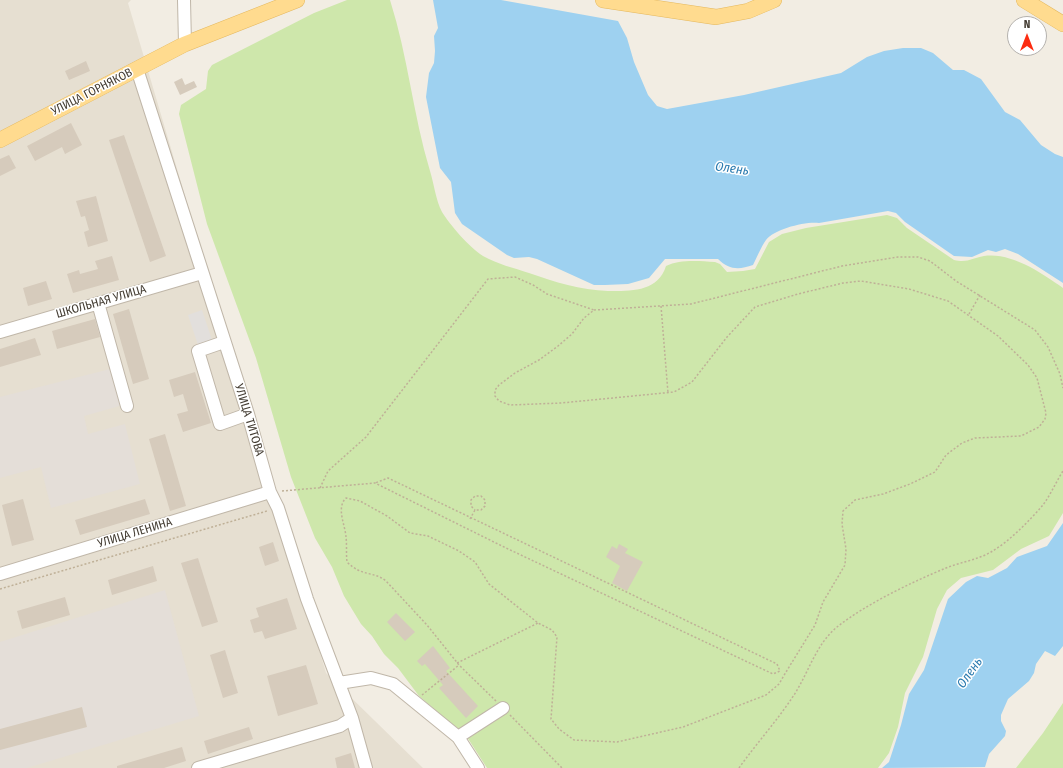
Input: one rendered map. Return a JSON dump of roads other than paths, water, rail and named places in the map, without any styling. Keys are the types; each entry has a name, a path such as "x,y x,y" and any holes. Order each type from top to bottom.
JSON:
{"main road":[{"name":"УЛИЦА ГОРНЯКОВ","path":"0,140 185,44 297,0"},
{"path":"603,0 667,11 716,17 748,11 774,0"},
{"path":"1024,0 1063,24"}],"street":[{"path":"184,0 185,44"},
{"name":"УЛИЦА ТИТОВА","path":"137,69 248,414 270,492 278,508 307,599 352,718 366,768"},
{"name":"ШКОЛЬНАЯ УЛИЦА","path":"0,332 202,273"},
{"path":"98,303 127,406"},
{"path":"224,342 198,350 220,424 248,414"},
{"name":"УЛИЦА ЛЕНИНА","path":"0,574 270,492"},
{"path":"339,683 371,678 392,684 458,737 478,768"},
{"path":"458,737 503,708"},
{"path":"198,768 340,726 352,718"}],"water":[{"name":"Олень","path":"433,0 501,0 618,21 627,38 634,62 648,95 657,106 667,109 744,95 841,73 867,57 884,51 903,48 921,48 933,53 953,70 964,70 981,79 1005,112 1020,120 1041,145 1063,157 1063,283 1018,254 1005,249 996,252 988,250 972,257 954,256 905,222 896,213 888,211 819,223 806,223 783,229 776,232 766,240 753,265 748,267 730,267 718,259 665,259 649,278 628,284 594,285 537,259 529,257 514,258 507,255 462,224 455,213 451,182 440,168 426,97 429,73 434,63 434,36 438,28"},
{"name":"Олень","path":"1063,523 1063,646 1055,656 1045,651 1036,664 1034,673 1029,681 1008,699 1001,715 1001,721 1006,731 1005,736 989,754 985,767 882,768 889,762 909,694 924,670 948,599 966,582 977,576 988,578 1007,568 1017,557 1047,546"}]}
